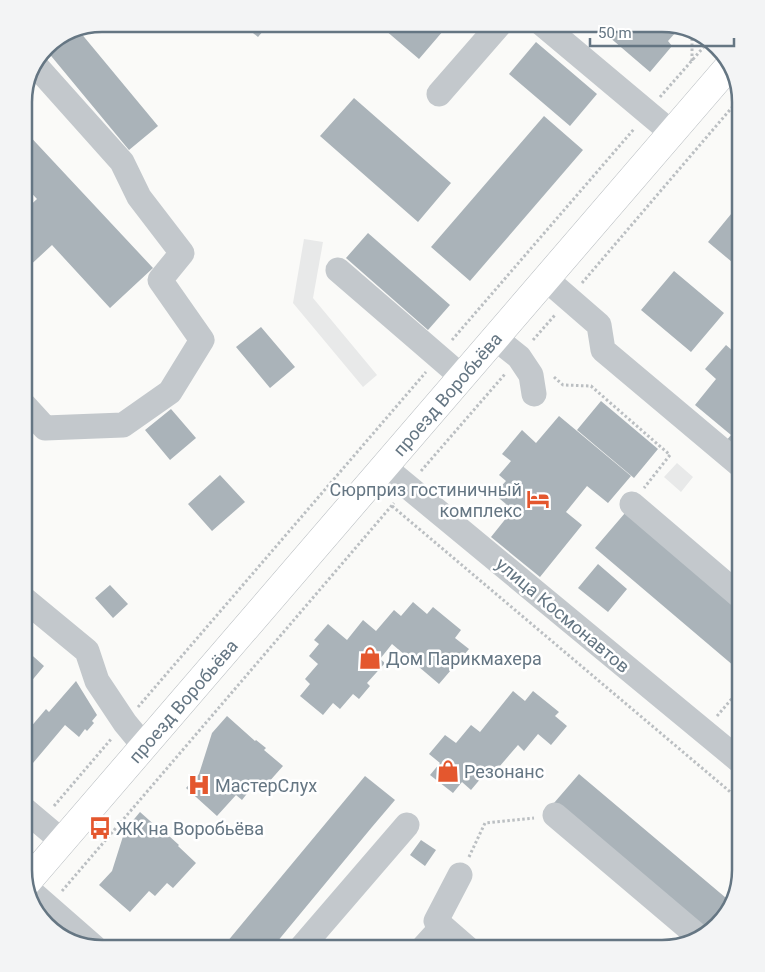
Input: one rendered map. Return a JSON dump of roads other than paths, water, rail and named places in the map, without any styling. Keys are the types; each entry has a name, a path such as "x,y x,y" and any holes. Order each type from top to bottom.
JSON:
{"main road":[{"name":"проезд Воробьёва","path":"33,875 725,71"}],"street":[{"path":"439,94 492,33"},
{"path":"552,33 672,133"},
{"path":"33,415 45,428 123,425 170,392 202,340 160,280 182,253 139,197 122,162 41,71"},
{"path":"338,270 462,377"},
{"path":"546,280 600,325 603,350 732,458"},
{"path":"495,338 519,357 531,375 534,394"},
{"name":"улица Космонавтов","path":"384,467 732,755"},
{"path":"632,504 732,589"},
{"path":"33,606 87,651 97,681 124,723 144,746"},
{"path":"555,815 694,932"},
{"path":"33,817 62,841"},
{"path":"311,940 407,825"},
{"path":"458,940 436,921 460,875"},
{"path":"40,900 81,936"},
{"path":"431,940 442,927"}],"place":[{"name":"Сюрприз гостиничный комплекс","path":"538,499"},
{"name":"Дом Парикмахера","path":"370,658"},
{"name":"Резонанс","path":"448,771"},
{"name":"МастерСлух","path":"199,785"},
{"name":"ЖК на Воробьёва","path":"100,828"}]}
